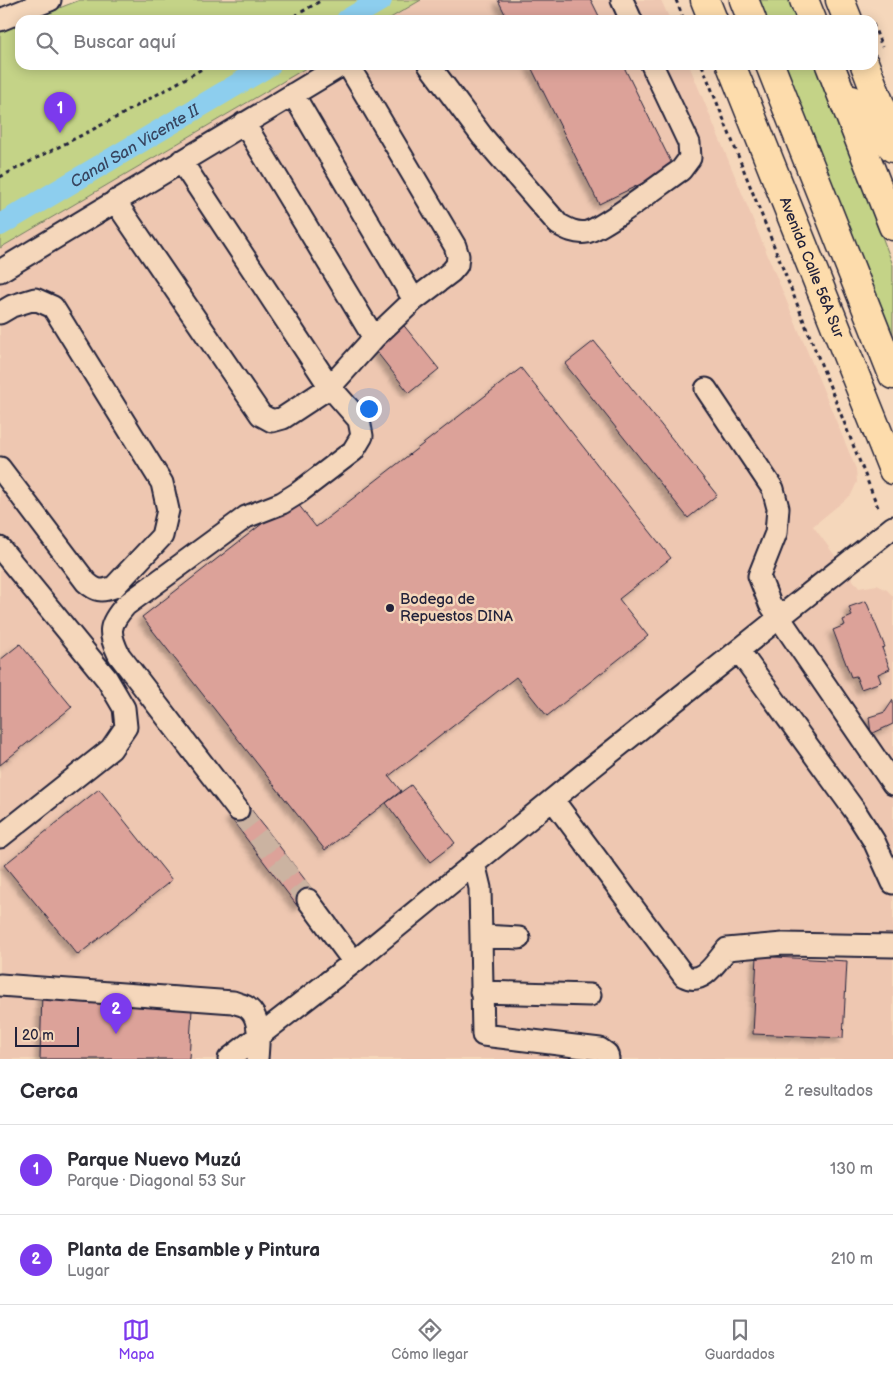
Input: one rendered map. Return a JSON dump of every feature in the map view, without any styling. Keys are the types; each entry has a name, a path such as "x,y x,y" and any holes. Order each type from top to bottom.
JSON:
{"highway":[{"path":"705,0 711,15"},
{"path":"744,0 750,15"},
{"path":"804,0 810,15"},
{"path":"840,0 846,15"},
{"name":"Avenida Calle 56A Sur","path":"733,70 893,470"},
{"path":"772,70 893,375"},
{"path":"867,70 893,138"},
{"path":"833,72 893,148"},
{"path":"833,72 893,226"},
{"path":"797,134 809,260"}],"street":[{"path":"0,20 50,0"},
{"path":"622,0 629,15"},
{"path":"0,272 115,200 334,70"},
{"path":"115,200 262,415 272,421 284,418 330,387 374,338 414,300 451,272 457,265 458,256 351,70"},
{"path":"432,70 482,136 558,224 573,232 588,232 605,222 681,170 690,158 689,143 654,70"},
{"path":"293,94 414,300"},
{"path":"244,123 374,338"},
{"path":"181,161 330,387 360,420 362,436 353,451 298,493 282,503 246,517 126,605 113,619 111,637 119,655 238,810"},
{"path":"0,313 12,306 35,299 54,307 162,484 168,510 162,536 114,587 104,591 94,590 0,468"},
{"path":"706,389 773,489 778,508 776,533 759,576 770,604 893,784"},
{"path":"229,1059 354,962 474,863 890,530"},
{"path":"0,548 107,679 124,708 126,727 111,749 0,837"},
{"path":"738,651 855,811 874,842 893,883"},
{"path":"553,800 684,976 688,978 696,979 704,975 727,949 783,944 893,946"},
{"path":"474,863 480,888 483,1035 600,1050 607,1054 608,1059"},
{"path":"308,900 354,962"},
{"path":"482,936 519,938"},
{"path":"0,985 233,1002 248,1008 255,1019 259,1035 257,1059"},
{"path":"481,992 590,995"}],"path":[{"path":"296,15 322,0"},
{"path":"676,0 682,15"},
{"path":"0,177 121,115 200,70"},
{"path":"704,70 890,530"}],"shaded area":[{"path":"421,0 661,0 668,15 396,15"},
{"path":"303,70 691,70 856,469 857,482 851,495 813,526 859,588 877,585 887,590 893,596 893,1059 0,1059 0,248"}],"green space":[{"path":"80,0 421,0 396,15 41,15"},
{"path":"756,0 791,0 797,15 762,15"},
{"path":"15,25 15,70 303,70 0,248 0,31"},
{"path":"784,70 818,70 893,265 893,349"}],"building":[{"path":"498,0 591,0 598,15 506,15"},
{"path":"532,70 625,70 674,168 599,204"},
{"path":"401,322 439,369 409,393 372,346"},
{"path":"594,341 717,495 688,518 565,364"},
{"name":"Bodega de Repuestos DINA","path":"521,368 671,558 619,599 648,636 547,716 516,677 389,776 401,791 325,850 142,617 294,499 316,527"},
{"path":"866,601 885,647 882,648 890,669 878,674 881,682 861,689 856,676 851,677 833,630 845,625 843,620 852,616 849,607"},
{"path":"20,644 72,707 0,765 0,660"},
{"path":"893,700 893,724 871,734 869,717 885,712"},
{"path":"411,785 455,843 430,862 386,803"},
{"path":"99,789 172,880 78,955 4,865"},
{"path":"247,804 316,894 298,907 230,817"},
{"path":"757,956 847,961 843,1038 753,1034"},
{"path":"42,993 192,1009 189,1059 40,1059"}],"waterway":[{"name":"Canal San Vicente II","path":"356,15 381,0"},
{"name":"Canal San Vicente II","path":"0,225 262,70"}],"tunnel":[{"path":"238,810 308,900"}],"place":[{"name":"Parque Nuevo Muzú","path":"60,133"},
{"name":"Bodega de Repuestos DINA","path":"390,608"},
{"name":"Planta de Ensamble y Pintura","path":"116,1034"}]}
